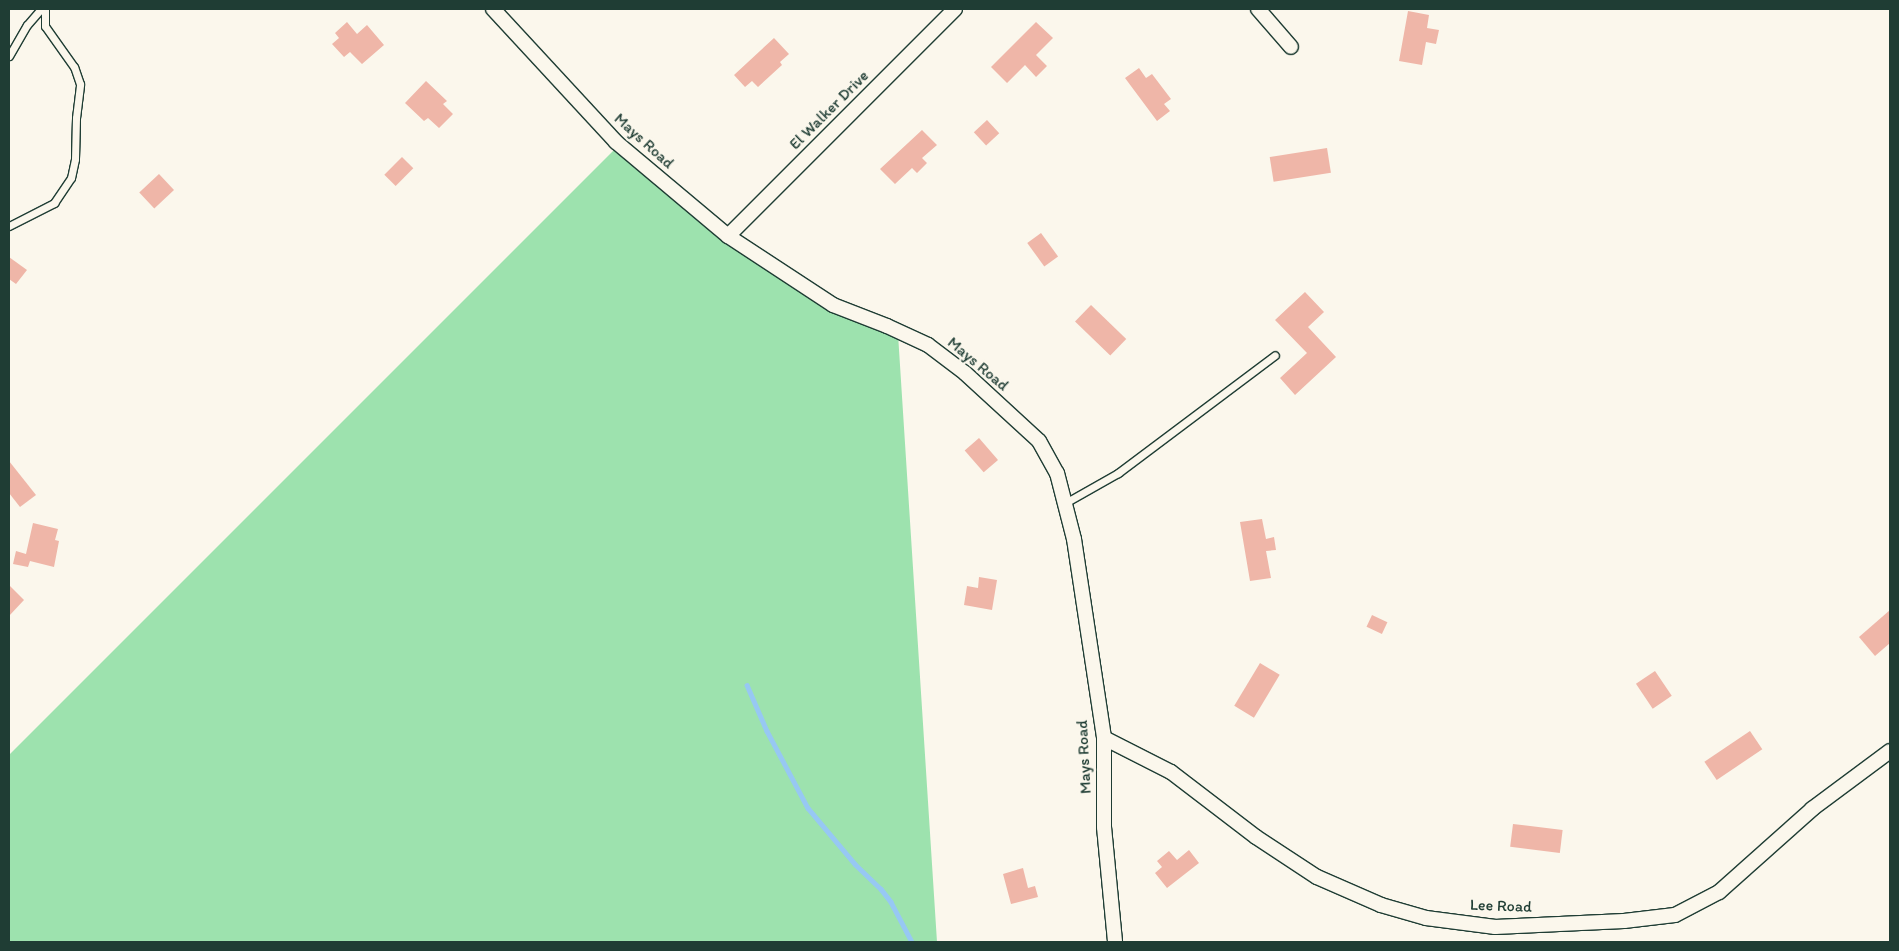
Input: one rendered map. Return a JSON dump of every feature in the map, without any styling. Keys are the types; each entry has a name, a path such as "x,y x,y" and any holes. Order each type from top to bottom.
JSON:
{"street":[{"name":"Mays Road","path":"493,9 616,142 728,236 833,305 887,326 928,346 965,373 1039,441 1057,473 1074,539 1104,738 1104,827 1115,942"},
{"name":"El Walker Drive","path":"728,236 955,9"},
{"path":"1258,9 1291,47"},
{"name":"Lee Road","path":"1104,738 1171,772 1256,837 1317,877 1381,905 1426,918 1495,927 1624,921 1675,915 1718,892 1812,809 1890,751"}],"lane":[{"path":"9,56 27,25 41,9"},
{"path":"9,226 54,203 71,178 75,159 76,118 80,84 74,67 45,26 45,9"},
{"path":"1065,503 1118,473 1274,354"}],"green space":[{"path":"624,140 792,281 898,334 937,942 9,942 9,755"}],"building":[{"path":"1408,11 1429,15 1427,28 1439,30 1436,44 1426,42 1422,65 1399,61"},
{"path":"347,22 357,34 367,25 384,45 362,64 350,52 344,57 332,44 339,38 335,33"},
{"path":"1036,22 1053,38 1036,55 1047,66 1036,77 1025,65 1007,83 991,67"},
{"path":"774,38 789,54 780,62 782,65 758,87 752,81 745,87 734,75"},
{"path":"1139,68 1146,78 1152,74 1171,99 1164,104 1170,111 1157,121 1125,78"},
{"path":"426,81 447,101 443,104 453,114 439,128 428,118 424,121 405,103"},
{"path":"987,120 999,133 986,145 974,132"},
{"path":"922,130 937,145 922,158 927,163 917,173 912,168 895,184 880,169"},
{"path":"1327,148 1331,173 1274,182 1270,157"},
{"path":"402,157 413,168 396,186 384,175"},
{"path":"159,174 174,190 154,209 139,192"},
{"path":"1041,233 1058,256 1044,266 1027,243"},
{"path":"9,257 27,270 16,284 9,279"},
{"path":"1305,292 1324,312 1308,327 1336,357 1295,395 1280,378 1307,353 1275,320"},
{"path":"1091,305 1126,339 1110,356 1075,322"},
{"path":"979,438 998,460 984,472 965,450"},
{"path":"9,461 36,495 20,507 9,493"},
{"path":"1262,519 1266,539 1274,537 1276,550 1266,551 1271,578 1250,581 1240,522"},
{"path":"33,523 58,529 55,540 59,541 54,567 30,561 28,567 13,564 16,551 26,554"},
{"path":"979,577 997,580 992,610 964,605 967,586 978,588"},
{"path":"9,585 24,600 9,616"},
{"path":"1890,610 1890,643 1875,656 1859,637"},
{"path":"1372,615 1387,622 1382,634 1367,627"},
{"path":"1260,663 1280,675 1254,718 1234,706"},
{"path":"1655,671 1672,696 1653,709 1636,684"},
{"path":"1750,731 1762,749 1717,780 1704,762"},
{"path":"1513,824 1563,830 1560,853 1510,847"},
{"path":"1189,850 1199,863 1167,888 1155,873 1162,867 1157,861 1169,851 1177,860"},
{"path":"1023,868 1028,888 1035,886 1038,897 1011,904 1003,874"}],"waterway":[{"path":"747,685 767,731 808,808 855,864 881,889 891,902 912,942"}]}
